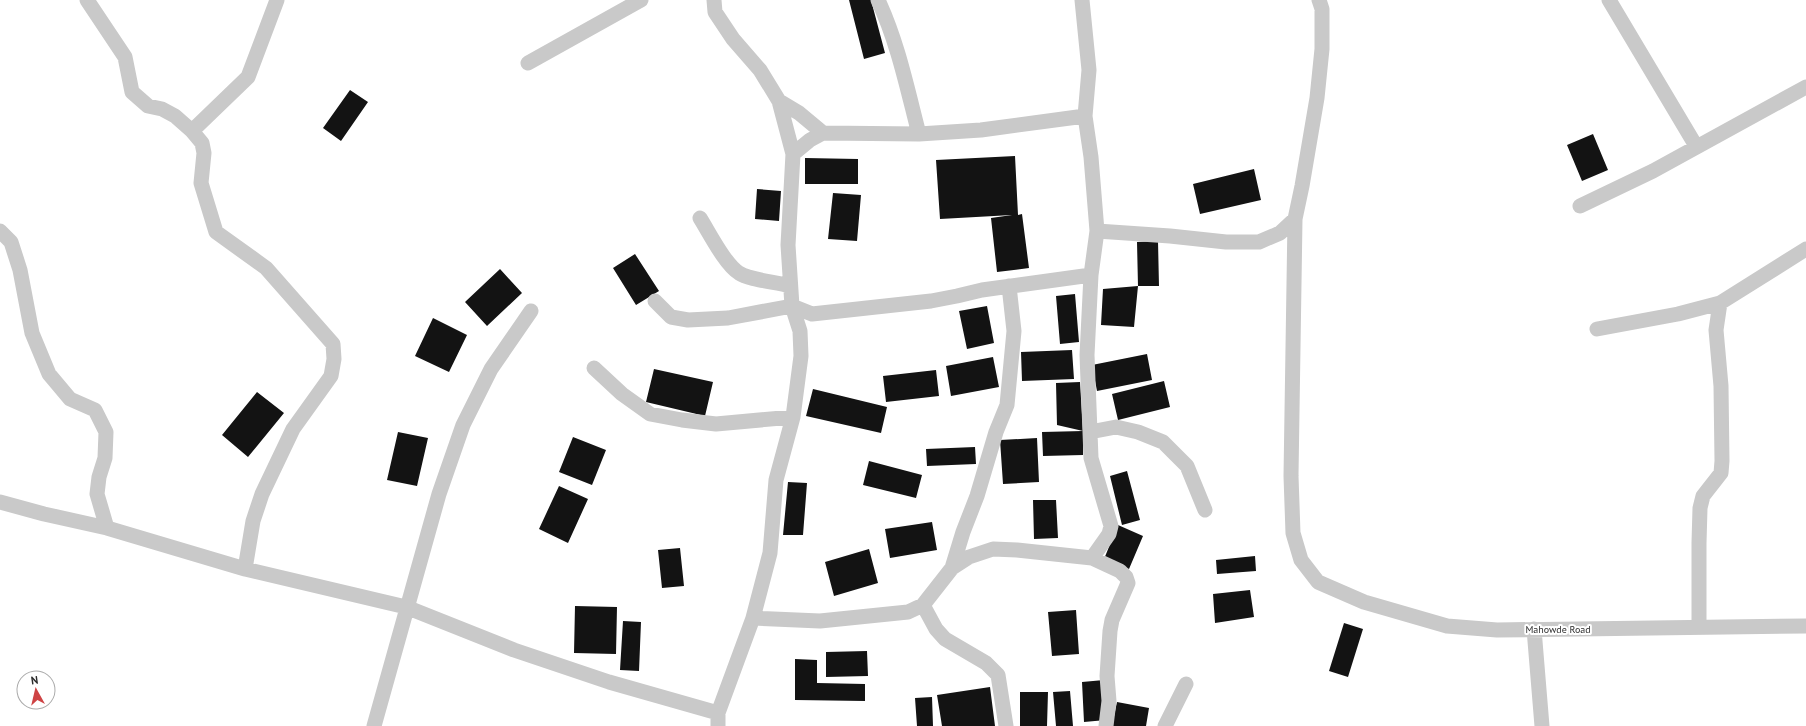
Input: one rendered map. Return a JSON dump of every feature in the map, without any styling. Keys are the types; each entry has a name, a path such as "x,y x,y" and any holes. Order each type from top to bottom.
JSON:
{"street":[{"path":"87,0 125,57 132,92 148,106 175,116 192,131 202,143 204,153 201,183 216,232 266,268 333,344 334,359 331,376 293,429 262,494 253,521 245,569"},
{"path":"192,131 248,77 277,0"},
{"path":"528,63 641,0"},
{"path":"0,502 44,514 107,528 245,569 406,608 514,650 718,719 754,618 770,553 776,480 793,417 801,356 800,331 792,306 788,245 793,154 780,100 760,70 733,39 715,12 714,0"},
{"path":"878,0 890,26 920,134"},
{"path":"1082,0 1089,70 1085,116 1091,157 1097,231 1091,275 1087,355 1091,458 1111,526 1109,534 1092,558"},
{"path":"1097,231 1170,236 1226,242 1259,242 1280,233 1294,219 1302,186 1317,98 1322,49 1322,9 1319,0"},
{"path":"1609,0 1696,146"},
{"path":"1580,206 1653,171 1696,146 1806,87"},
{"path":"780,100 799,113 823,133"},
{"path":"793,154 810,140 823,133 920,134 981,130 1085,116"},
{"path":"700,218 715,240 722,256 740,274 790,286"},
{"name":"Mahowde Road","path":"1294,219 1291,476 1293,534 1300,560 1318,582 1364,602 1448,626 1497,630 1620,630 1699,627 1806,626"},
{"path":"0,231 11,242 20,270 32,333 49,374 70,399 95,410 106,432 105,458 99,477 97,494 107,528"},
{"path":"1597,329 1678,314 1720,303 1806,249"},
{"path":"655,302 671,317 688,320 728,318 792,306 812,314 829,313 881,305 931,301 982,290 1091,275"},
{"path":"952,568 963,532 977,496 996,432 1007,405 1014,331 1009,286"},
{"path":"1699,627 1700,508 1703,496 1721,473 1722,460 1721,386 1716,330 1720,303"},
{"path":"374,726 439,494 463,426 491,369 531,311"},
{"path":"594,368 622,394 650,414 716,424 793,417"},
{"path":"1090,432 1116,427 1138,432 1163,442 1187,466 1205,510"},
{"path":"754,618 820,620 908,612 923,605 952,568 969,557 993,549 1092,558 1120,571 1126,577 1128,583 1112,620 1110,631 1107,676 1109,701 1106,726"},
{"path":"923,605 936,629 945,639 986,663 998,675 1006,726"},
{"path":"1534,629 1542,726"},
{"path":"1165,726 1186,684"}],"building":[{"path":"849,0 871,0 885,53 864,59"},
{"path":"350,90 368,102 341,141 323,128"},
{"path":"1593,134 1608,170 1582,181 1567,145"},
{"path":"1015,156 1018,215 1022,214 1029,268 997,272 991,218 1012,215 940,219 936,160"},
{"path":"805,158 858,159 858,184 805,184"},
{"path":"1254,169 1261,200 1200,214 1193,184"},
{"path":"757,189 781,191 779,221 755,219"},
{"path":"833,193 861,195 857,241 828,239"},
{"path":"1158,241 1159,286 1138,286 1137,242"},
{"path":"635,254 659,291 636,305 613,268"},
{"path":"500,269 522,293 487,326 465,302"},
{"path":"1138,286 1134,327 1101,325 1103,289"},
{"path":"1075,294 1079,342 1060,344 1056,296"},
{"path":"987,306 994,343 967,349 959,311"},
{"path":"433,318 467,335 449,372 415,356"},
{"path":"1072,350 1074,379 1022,381 1021,352"},
{"path":"1147,354 1152,380 1097,391 1092,365"},
{"path":"993,357 999,387 951,396 946,366"},
{"path":"654,369 713,382 705,416 646,402"},
{"path":"936,370 939,396 886,402 883,376"},
{"path":"1164,381 1170,407 1118,420 1112,394"},
{"path":"1080,382 1083,431 1057,425 1056,383"},
{"path":"813,389 887,407 881,433 806,416"},
{"path":"257,392 284,413 248,457 222,435"},
{"path":"1083,431 1083,455 1043,456 1042,432"},
{"path":"398,432 428,438 417,486 387,480"},
{"path":"573,437 606,450 592,485 559,472"},
{"path":"1037,438 1039,482 1003,484 1000,440"},
{"path":"975,447 976,464 927,466 926,449"},
{"path":"869,461 922,475 916,498 863,485"},
{"path":"1127,471 1140,520 1122,525 1110,476"},
{"path":"788,482 807,483 803,535 783,535"},
{"path":"559,486 588,499 568,543 539,529"},
{"path":"1033,500 1056,500 1058,538 1034,539"},
{"path":"932,522 937,550 890,558 885,529"},
{"path":"1118,525 1143,536 1129,569 1104,559"},
{"path":"680,548 684,586 662,588 658,550"},
{"path":"869,549 878,583 834,596 825,562"},
{"path":"1255,556 1256,571 1217,574 1216,560"},
{"path":"1250,590 1254,617 1215,623 1213,594"},
{"path":"575,606 617,607 616,654 574,653"},
{"path":"1076,610 1079,654 1052,656 1048,612"},
{"path":"623,621 641,622 639,671 620,670"},
{"path":"1344,623 1363,629 1348,677 1329,671"},
{"path":"867,651 868,676 826,677 826,652"},
{"path":"795,659 817,660 817,683 865,684 865,701 795,700"},
{"path":"1104,680 1106,720 1084,722 1082,682"},
{"path":"990,687 995,726 942,726 937,695"},
{"path":"1070,691 1073,726 1056,726 1053,692"},
{"path":"1020,692 1048,692 1047,726 1020,726"},
{"path":"932,697 933,726 917,726 915,698"},
{"path":"1117,702 1149,708 1146,726 1112,726"}]}
